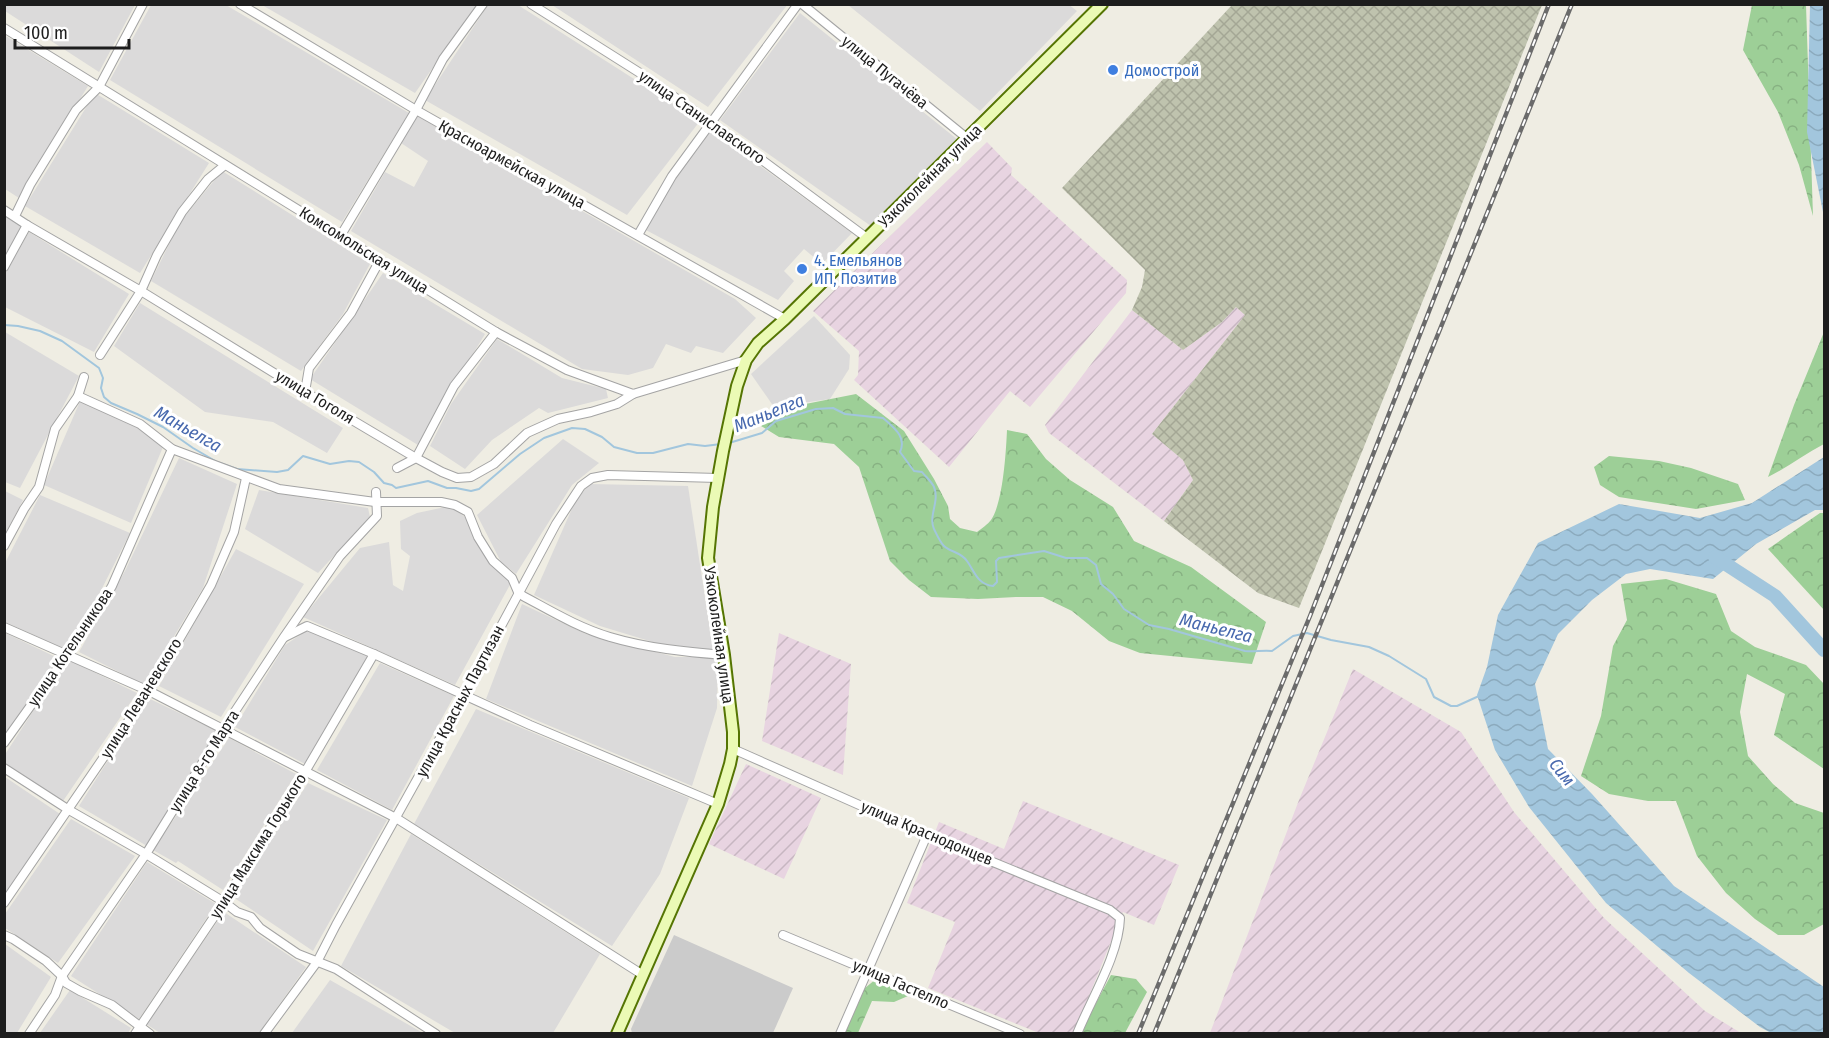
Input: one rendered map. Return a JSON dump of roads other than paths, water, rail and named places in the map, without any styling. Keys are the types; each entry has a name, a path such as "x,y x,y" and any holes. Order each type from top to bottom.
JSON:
{"street":[{"path":"15,216 30,185 76,110 99,87 143,4"},
{"name":"Красноармейская улица","path":"240,4 416,110 785,319"},
{"path":"341,235 416,110 443,59 483,4"},
{"name":"улица Станиславского","path":"531,4 640,73 712,123 867,238"},
{"path":"638,235 672,176 800,4"},
{"name":"улица Пугачёва","path":"800,4 968,139"},
{"name":"Узкоколейная улица","path":"617,1034 718,804 727,779 733,749 724,655 708,558 713,507 727,429 746,360 758,343 968,139 1102,4"},
{"name":"Комсомольская улица","path":"4,28 496,332 567,370 633,394"},
{"path":"100,355 141,291 157,255 182,212 208,178 225,165"},
{"name":"улица Гоголя","path":"4,210 141,291 304,392 416,458 457,478 471,477 494,464 527,433 558,419 617,404 633,394"},
{"path":"4,267 27,225"},
{"path":"304,392 309,368 351,313 380,260"},
{"path":"397,468 416,458 454,386 496,332"},
{"path":"633,394 746,360"},
{"path":"4,546 39,487 55,429 78,396 84,377"},
{"path":"78,396 140,424 172,449 279,489 375,502 441,502 455,505 468,512 478,537 493,561 512,578 518,592 523,596 570,621 610,637 671,651 724,655"},
{"name":"улица Котельникова","path":"4,743 92,620 112,586 172,449"},
{"name":"улица Красных Партизан","path":"264,1034 318,962 518,592 581,486 592,478 608,475 718,478"},
{"name":"улица Леваневского","path":"4,903 149,691 211,585 234,532 246,478"},
{"name":"улица 8-го Марта","path":"29,1034 55,995 62,976 146,854 284,637 340,556 377,516 376,492"},
{"path":"284,637 307,626 530,725 718,804"},
{"path":"4,627 149,691 396,818 643,975"},
{"name":"улица Максима Горького","path":"137,1030 224,902 305,772 374,654"},
{"name":"улица Краснодонцев","path":"733,749 927,835 1110,910 1120,918 1120,928 1112,954 1077,1034"},
{"path":"4,768 237,912 251,917 260,928 298,954 336,969 436,1034"},
{"path":"840,1034 927,835"},
{"path":"4,935 46,961 66,983 80,992 112,1005 137,1030 150,1034"},
{"name":"улица Гастелло","path":"783,935 1020,1034"}],"water":[{"path":"1810,5 1824,5 1824,217 1807,132"},
{"path":"1824,457 1824,510 1815,510 1756,544 1713,579 1650,569 1626,574 1592,600 1558,634 1535,684 1548,749 1592,794 1674,886 1824,987 1824,1033 1771,1033 1689,973 1606,903 1529,807 1495,750 1477,695 1487,667 1498,615 1538,543 1619,504 1700,518 1752,503"}],"waterway":[{"name":"Маньелга","path":"4,325 40,331 62,341 99,368 103,378 101,388 104,397 111,403 163,427 217,462 237,469 277,472 288,470 303,456 330,464 359,462 374,472 384,483 396,488 428,481 447,488 471,491 479,489 520,454 544,438 572,428 585,429 602,437 614,447 637,453 653,453 688,444 705,446 721,444"},
{"name":"Маньелга","path":"729,443 762,433 776,421 816,409 833,408 845,414 883,418 901,437 900,452 914,471 922,472 934,487 936,498 932,519 940,540 946,548 965,558 983,583 993,586 997,582 996,561 999,558 1044,551 1066,558 1087,558 1096,565 1101,584 1113,594 1124,609 1149,625 1245,651 1272,651 1293,636 1307,633 1369,647 1389,656 1426,679 1434,697 1451,706 1457,706 1479,696"},
{"name":"Сим","path":"1715,557 1775,596 1824,650"}],"railway":[{"path":"1138,1034 1310,616 1549,4"},
{"path":"1154,1034 1572,4"}],"place":[{"name":"Домострой","path":"1113,70"},
{"name":"4. Емельянов ИП, Позитив","path":"802,269"}]}
